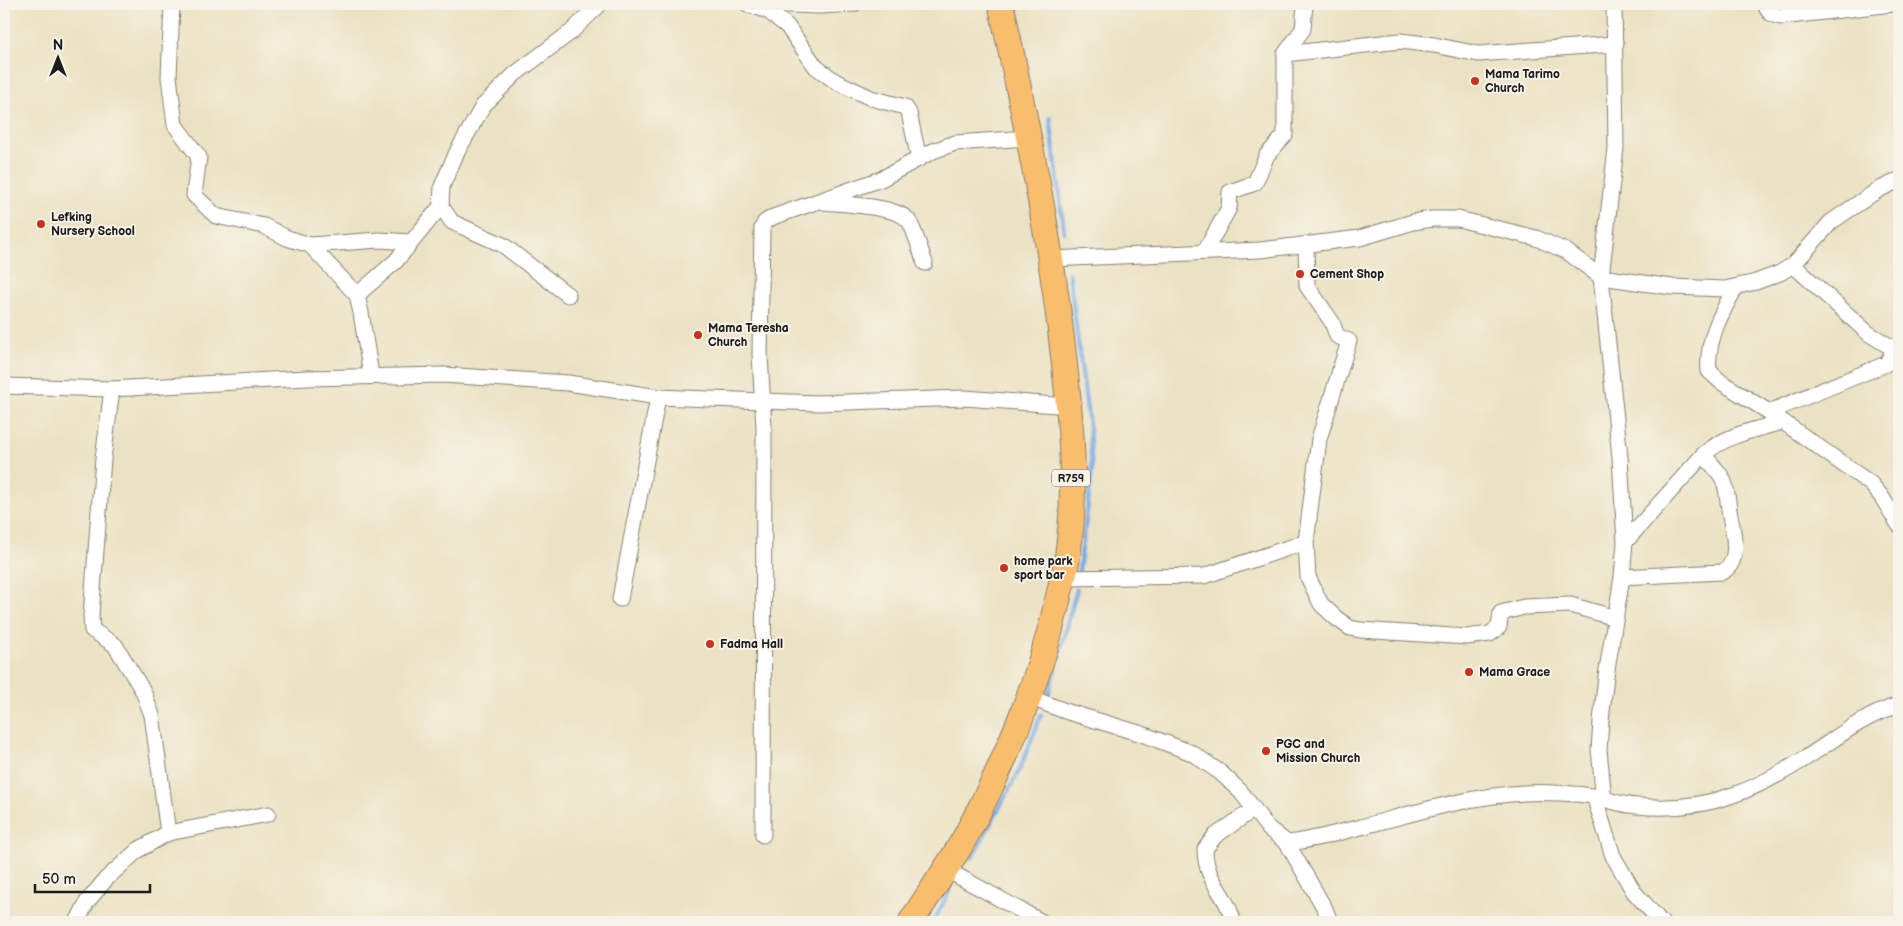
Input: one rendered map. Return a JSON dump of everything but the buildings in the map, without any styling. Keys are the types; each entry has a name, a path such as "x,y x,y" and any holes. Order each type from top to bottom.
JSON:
{"main road":[{"name":"R759","path":"911,922 962,842 998,771 1029,698 1052,627 1068,553 1072,500 1069,406 1058,305 1029,138 1001,4"}],"street":[{"path":"172,4 169,77 175,125 199,156 194,195 216,216 264,226 287,238 310,245 379,240 411,242"},
{"path":"356,295 396,261 441,206 442,186 457,152 483,106 515,74 571,32 600,4"},
{"path":"747,4 768,11 787,26 816,66 835,80 871,98 905,107 909,113 919,159"},
{"path":"762,4 820,6 854,4"},
{"path":"1205,251 1229,208 1230,192 1255,182 1266,155 1285,135 1285,54 1304,28 1305,4"},
{"path":"1614,4 1616,148 1601,277 1620,457 1625,542 1622,577 1606,676 1599,750 1599,798 1613,856 1634,892 1662,922"},
{"path":"1765,4 1767,11 1772,15 1781,16 1892,4"},
{"path":"1285,54 1400,41 1434,45 1478,54 1616,44"},
{"path":"763,835 764,428 760,354 762,228 765,222 773,217 881,179 919,159 955,144 1029,138"},
{"path":"1050,259 1260,250 1360,238 1413,222 1432,219 1458,219 1536,238 1566,251 1601,277 1672,287 1725,289 1772,276 1793,265 1831,222 1878,190 1899,180"},
{"path":"817,202 860,205 897,213 908,220 925,263"},
{"path":"441,206 452,222 503,246 568,295"},
{"path":"1306,244 1306,286 1332,322 1337,336 1349,341 1319,440 1306,542 1308,577 1321,604 1350,628 1467,637 1490,634 1499,627 1502,613 1524,607 1570,605 1616,618"},
{"path":"310,245 356,295 361,313 371,376"},
{"path":"1769,412 1886,364 1897,350 1868,333 1793,265"},
{"path":"1736,287 1725,307 1709,347 1709,371 1721,382 1769,412 1871,484 1886,502 1899,525"},
{"path":"4,386 112,389 371,376 443,375 568,383 658,397 818,403 965,398 1069,406"},
{"path":"112,389 103,459 90,616 92,630 114,646 124,659 143,691 152,715 168,833"},
{"path":"620,599 658,397"},
{"path":"1625,542 1714,445 1727,439 1782,422"},
{"path":"1622,577 1722,572 1727,570 1731,564 1735,546 1724,481 1703,455"},
{"path":"1063,578 1204,576 1306,542"},
{"path":"1029,698 1142,734 1192,753 1221,773 1241,792 1268,828 1287,843 1325,909 1330,922"},
{"path":"1287,843 1306,841 1418,812 1524,793 1599,798 1635,806 1698,805 1733,795 1766,781 1801,761 1850,728 1882,710 1899,705"},
{"path":"1233,922 1225,901 1208,872 1205,849 1215,836 1254,809"},
{"path":"77,922 87,902 106,879 138,850 168,833 268,814"},
{"path":"945,869 1042,922"}],"waterway":[{"path":"1050,117 1064,232"},
{"path":"1069,273 1089,425 1092,472 1079,571"},
{"path":"1048,695 1077,589"},
{"path":"972,858 1019,771 1041,715"},
{"path":"933,922 949,892"}],"place":[{"name":"Mama Tarimo Church","path":"1475,81"},
{"name":"Lefking Nursery School","path":"41,224"},
{"name":"Cement Shop","path":"1300,274"},
{"name":"Mama Teresha Church","path":"698,335"},
{"name":"home park sport bar","path":"1004,568"},
{"name":"Fadma Hall","path":"710,644"},
{"name":"Mama Grace","path":"1469,672"},
{"name":"PGC and Mission Church","path":"1266,751"}]}
